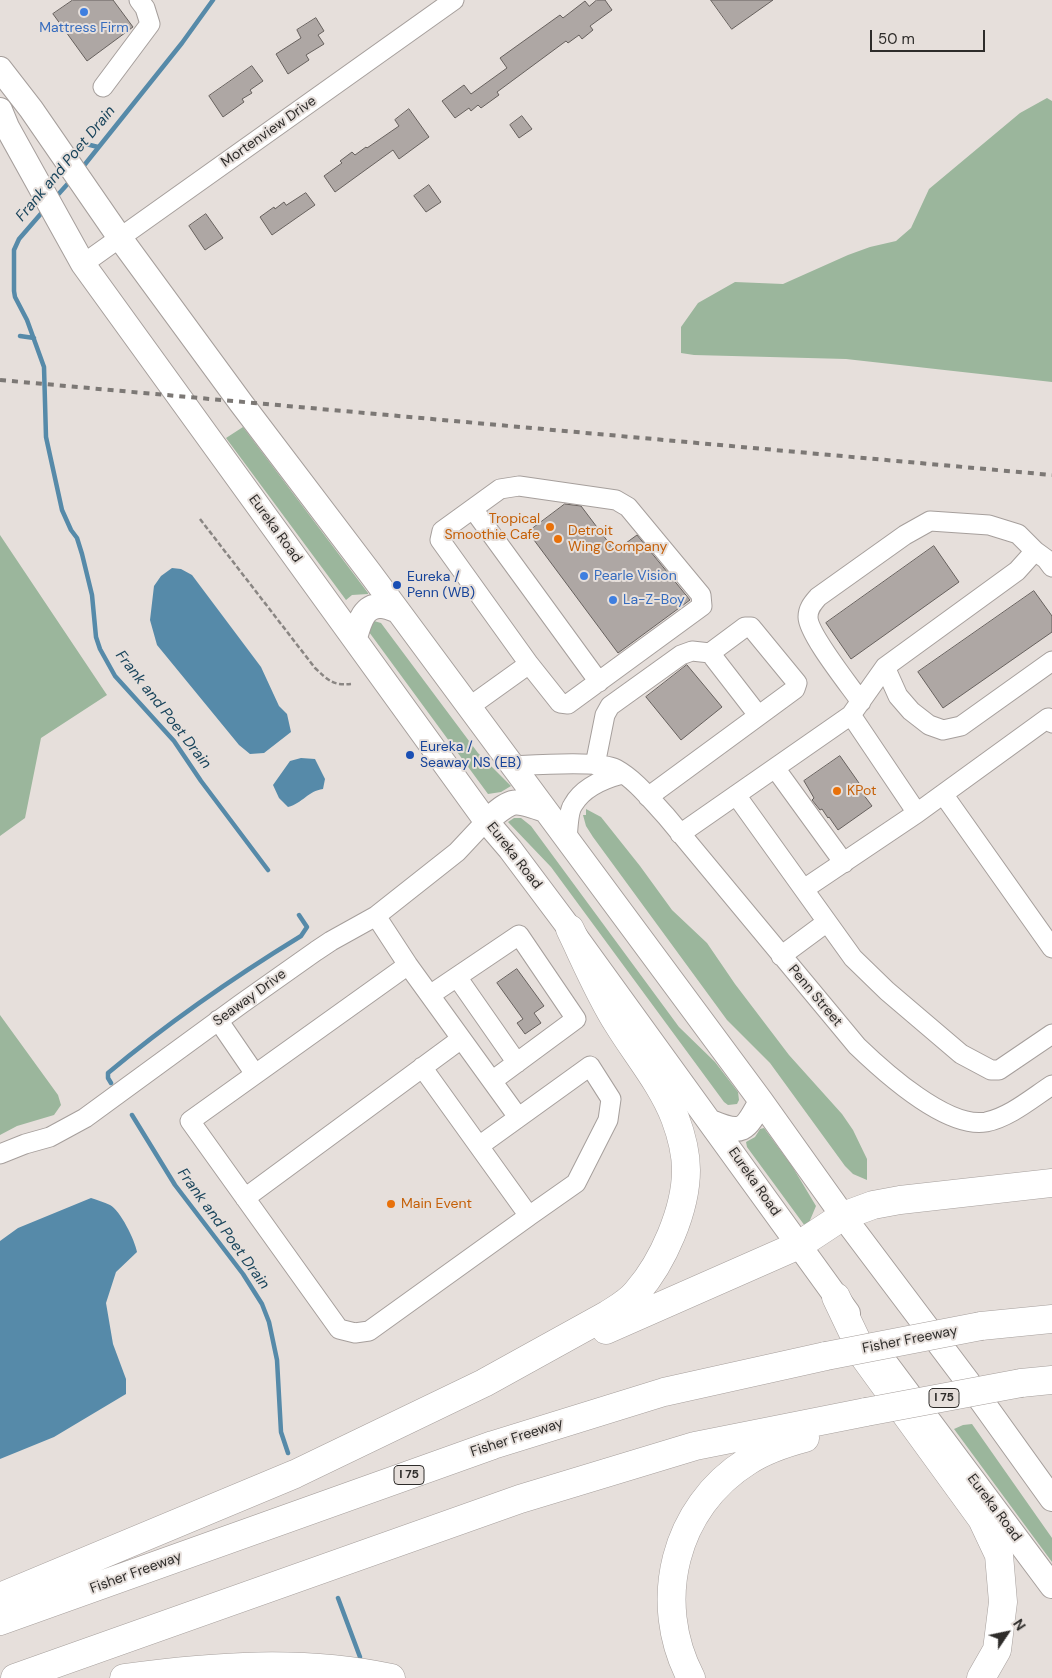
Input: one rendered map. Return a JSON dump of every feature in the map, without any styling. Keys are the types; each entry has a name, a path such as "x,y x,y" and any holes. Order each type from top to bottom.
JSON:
{"highway":[{"path":"484,1383 608,1315 637,1292 662,1256 671,1238 683,1192 686,1170 675,1117 661,1090 616,1022 570,929"},
{"path":"0,1598 295,1474 484,1383 799,1245 842,1216 873,1205 900,1200 1052,1183"},
{"path":"836,1297 865,1358 982,1518 999,1555 1003,1602 997,1650 981,1678"},
{"name":"Fisher Freeway","path":"0,1620 493,1445 664,1392 826,1356 980,1326 1052,1319"},
{"name":"I 75","path":"15,1678 520,1499 696,1446 1021,1383 1052,1380"},
{"path":"691,1678 680,1655 675,1634 671,1608 671,1592 674,1566 680,1546 696,1514 723,1481 749,1460 788,1443 852,1426 866,1412"},
{"path":"124,1678 208,1668 275,1666 325,1667 365,1672 391,1678"}],"main road":[{"path":"0,69 59,149 120,238 761,1101 842,1216 962,1374 1052,1499"},
{"name":"Eureka Road","path":"0,110 7,127 83,264 486,821 510,849 570,929 836,1297 1052,1586"},
{"path":"355,638 360,620 368,609 381,606 398,611"},
{"path":"486,821 507,804 520,802 545,810"},
{"path":"711,1122 732,1130 739,1129 752,1119 761,1101"}],"street":[{"path":"103,86 150,24 145,8 139,0"},
{"name":"Mortenview Drive","path":"83,264 454,0"},
{"path":"519,486 616,500 628,507 701,595 702,606 568,704 560,703 529,664 440,540 442,531 472,509 500,489 519,486"},
{"path":"472,509 598,682"},
{"path":"917,813 822,648 808,618 810,606 818,597 904,535 930,521 989,525 1018,534 1046,559 1052,567"},
{"path":"680,834 856,709 885,667 1017,572 1035,551"},
{"path":"595,765 605,715 610,706 682,655 692,651 710,653 745,627 751,627 797,683 795,689 648,797"},
{"path":"710,653 758,715"},
{"path":"885,667 898,696 911,712 929,725 943,730 961,726 1052,661"},
{"path":"469,707 529,664"},
{"path":"804,889 1051,719"},
{"name":"Penn Street","path":"512,766 595,765 614,768 635,783 858,1046 875,1064 905,1088 931,1105 958,1120 985,1122 1009,1113 1052,1084"},
{"path":"775,768 844,863"},
{"path":"567,840 572,806 586,790 602,779 622,774"},
{"path":"943,794 1052,948"},
{"path":"736,795 853,958 887,991 961,1054 991,1070 1000,1070 1052,1034"},
{"name":"Seaway Drive","path":"0,1154 50,1137 74,1126 218,1020 331,941 376,916 457,852 486,821"},
{"path":"376,916 408,965 518,1118"},
{"path":"781,956 827,922"},
{"path":"430,995 519,935 576,1019 492,1081"},
{"path":"408,965 190,1121 339,1328 355,1333 369,1331 576,1183 608,1120 611,1099 590,1066 479,1146"},
{"path":"457,977 517,1063"},
{"path":"218,1020 256,1074"},
{"path":"245,1198 461,1039"},
{"path":"422,1067 530,1216"}],"path":[{"path":"200,518 316,668 328,680 340,685 351,684"}],"green space":[{"path":"1047,98 1052,101 1052,382 846,359 694,355 681,353 681,327 698,303 735,282 783,284 848,255 870,247 896,241 911,228 929,189 1020,113"},
{"path":"243,427 368,594 352,595 346,600 226,438"},
{"path":"0,535 107,695 41,738 25,818 0,836"},
{"path":"370,622 381,623 478,753 511,786 501,792 488,794 369,632"},
{"path":"586,809 601,817 672,910 707,943 735,984 789,1055 842,1114 853,1130 867,1159 867,1180 853,1174 845,1166 770,1063 727,1020 593,837 586,826 583,815 586,815"},
{"path":"514,818 521,818 531,826 679,1027 715,1062 738,1092 739,1100 737,1104 728,1105 724,1102 551,867 508,822"},
{"path":"0,1015 58,1095 61,1105 54,1115 17,1126 0,1135"},
{"path":"764,1128 792,1166 816,1206 808,1225 805,1226 747,1147 746,1142 755,1137 760,1129"},
{"path":"972,1424 1052,1538 1052,1562 954,1429"}],"water":[{"path":"172,568 181,569 192,575 261,667 279,706 287,714 291,732 264,753 250,754 239,745 157,645 150,620 154,586 161,576"},
{"path":"301,758 315,759 325,779 323,789 313,792 298,803 288,807 279,798 273,785 290,761"},
{"path":"91,1198 114,1208 130,1233 137,1252 116,1272 106,1303 113,1344 126,1379 126,1394 54,1437 0,1459 0,1241 18,1228"}],"building":[{"path":"73,0 113,0 133,27 87,61 53,14"},
{"path":"597,0 605,0 612,10 590,26 593,30 582,39 579,35 568,43 566,41 497,92 499,95 481,108 478,105 471,111 469,108 455,118 442,101 464,85 471,94 507,68 500,58 560,15 563,18 585,1 589,6"},
{"path":"711,0 773,0 732,29"},
{"path":"316,18 324,31 318,35 324,44 306,55 309,60 288,74 276,54 301,38 297,30"},
{"path":"252,66 263,81 250,90 252,93 242,99 244,102 223,117 209,96"},
{"path":"409,109 429,137 399,159 393,150 335,192 324,176 342,163 340,161 352,152 355,155 399,126 395,120"},
{"path":"522,116 532,129 519,138 510,125"},
{"path":"429,185 441,202 426,212 414,196"},
{"path":"306,193 315,205 272,235 260,217 274,207 275,209 284,202 286,205"},
{"path":"206,214 223,238 205,250 189,226"},
{"path":"565,504 581,506 615,551 637,535 690,600 618,653 528,532"},
{"path":"934,546 959,582 851,659 826,623"},
{"path":"1034,591 1052,616 1052,632 943,708 918,672"},
{"path":"687,665 722,707 681,740 646,697"},
{"name":"KPot","path":"840,756 866,793 863,794 872,806 838,830 829,817 812,800 814,798 804,781"},
{"path":"517,969 544,1006 534,1013 541,1023 525,1034 517,1023 523,1019 497,983"}],"waterway":[{"name":"Frank and Poet Drain","path":"82,168 182,43 213,0"},
{"path":"86,144 98,147"},
{"name":"Frank and Poet Drain","path":"55,198 72,179"},
{"name":"Frank and Poet Drain","path":"45,209 19,239 14,250 14,291 44,367 46,437 62,510 71,530 77,538 82,554 92,595 96,637 100,649 115,676 174,741 201,781 268,870"},
{"path":"20,336 34,338"},
{"name":"Frank and Poet Drain","path":"111,1083 108,1073 154,1036 227,984 301,936 307,927 299,915"},
{"name":"Frank and Poet Drain","path":"132,1115 175,1185 243,1274 262,1304 269,1322 277,1360 281,1432 288,1453"},
{"name":"Frank and Poet Drain","path":"338,1598 360,1657"}],"railway":[{"path":"0,380 1052,475"}],"place":[{"name":"Mattress Firm","path":"84,12"},
{"name":"Tropical Smoothie Cafe","path":"550,527"},
{"name":"Detroit Wing Company","path":"558,539"},
{"name":"Pearle Vision","path":"584,576"},
{"name":"Eureka / Penn (WB)","path":"397,585"},
{"name":"La-Z-Boy","path":"613,600"},
{"name":"Eureka / Seaway NS (EB)","path":"410,755"},
{"name":"KPot","path":"837,791"},
{"name":"Main Event","path":"391,1204"}]}
